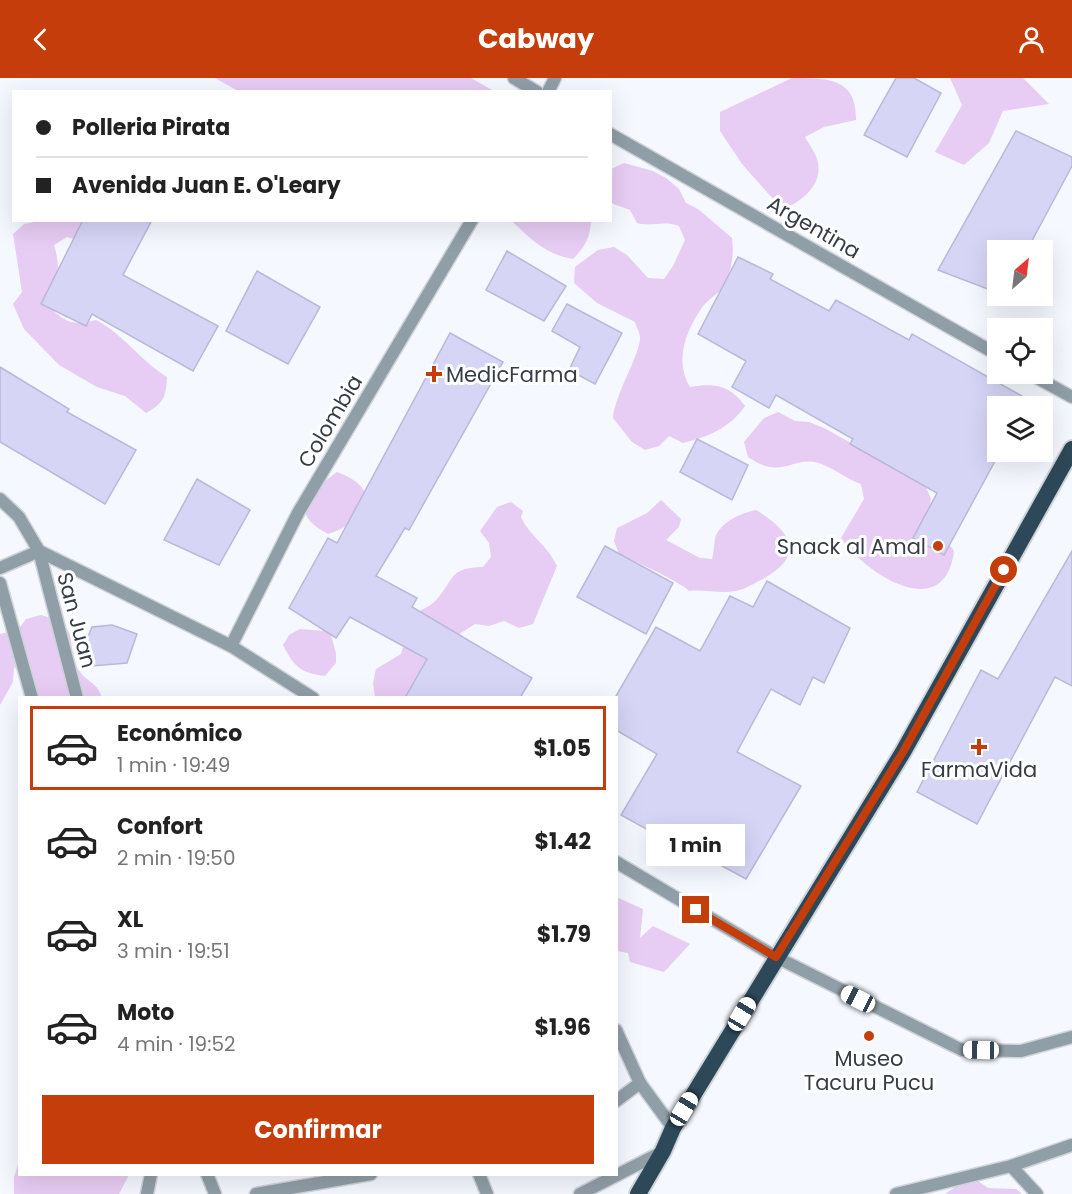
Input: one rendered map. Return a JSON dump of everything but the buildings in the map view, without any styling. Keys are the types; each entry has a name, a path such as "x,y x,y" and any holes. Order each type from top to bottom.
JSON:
{"highway":[{"path":"638,1194 663,1152 673,1128 903,752 1072,449"}],"street":[{"path":"514,78 534,90"},
{"name":"Argentina","path":"612,135 987,349"},
{"name":"Colombia","path":"231,646 298,513 471,222"},
{"path":"1048,384 1072,397"},
{"name":"San Juan","path":"0,499 19,517 39,551 76,696"},
{"path":"0,568 39,551 231,646 311,696"},
{"path":"0,583 31,696"},
{"path":"618,863 776,957 962,1050 1021,1051 1072,1037"},
{"path":"618,1034 640,1083 673,1128"},
{"path":"618,1100 640,1083"},
{"path":"896,1194 1011,1166 1072,1145"},
{"path":"618,1175 663,1152"},
{"path":"1011,1166 1037,1194"},
{"path":"147,1194 151,1176"},
{"path":"208,1176 215,1194"},
{"path":"256,1194 359,1176"},
{"path":"480,1176 487,1194"},
{"path":"580,1194 616,1176"}],"shaded area":[{"path":"215,78 471,78 492,90 236,90"},
{"path":"792,78 828,80 846,88 855,106 856,120 824,127 805,137 817,160 817,179 803,198 783,210 742,164 720,131 720,112"},
{"path":"950,78 1023,78 1049,104 1003,111 989,143 964,165 935,152 962,105"},
{"path":"624,163 653,171 666,178 679,189 686,203 698,209 732,238 732,261 725,283 703,306 687,335 683,367 690,387 707,385 721,387 734,394 745,406 725,426 701,438 683,443 669,436 659,446 645,450 632,442 613,418 618,397 637,352 640,336 635,322 597,303 574,283 575,267 598,250 614,247 627,255 648,278 664,279 685,240 679,226 637,223 630,210 612,203 612,169"},
{"path":"95,222 80,241 67,237 54,245 58,269 43,301 66,320 79,323 96,320 106,326 167,377 163,399 157,406 146,413 125,396 97,387 59,365 24,329 13,304 22,292 13,234 24,224"},
{"path":"513,222 591,222 586,242 573,259 555,254 532,240"},
{"path":"778,412 795,421 809,422 824,428 925,484 931,499 928,514 954,551 948,573 936,585 921,589 903,586 868,566 841,538 864,499 861,484 819,463 809,461 770,467 748,457 744,442 764,418"},
{"path":"337,472 358,483 369,503 346,526 328,534 315,526 308,518 305,510 306,503 318,487"},
{"path":"661,500 681,519 679,527 666,540 700,558 712,559 716,535 728,521 756,510 779,527 786,536 789,553 775,571 743,589 730,592 689,591 667,577 619,554 614,541 617,528 647,513"},
{"path":"511,502 523,511 521,517 525,524 557,566 533,624 519,628 504,621 489,626 475,624 450,640 436,696 375,696 373,683 376,669 401,654 413,614 436,601 454,575 464,569 483,567 491,557 489,543 480,531 497,507"},
{"path":"41,615 65,626 71,640 75,664 101,696 36,696 35,685 14,667 13,682 0,705 0,634 18,630 26,619"},
{"path":"300,629 325,631 331,635 336,663 325,676 299,668 287,653 283,645 289,635"},
{"path":"618,898 643,909 640,938 653,926 690,944 664,972 630,962 628,953 618,951"},
{"path":"18,1165 18,1176 128,1176 119,1194 14,1194 14,1177"},
{"path":"971,1176 988,1188 1016,1189 1022,1194 945,1194"}],"place":[{"name":"MedicFarma","path":"434,374"},
{"name":"Snack al Amal","path":"938,546"},
{"name":"FarmaVida","path":"979,747"},
{"name":"Museo Tacuru Pucu","path":"869,1036"}],"route":[{"path":"696,910 776,957 903,752 1004,570"}]}
